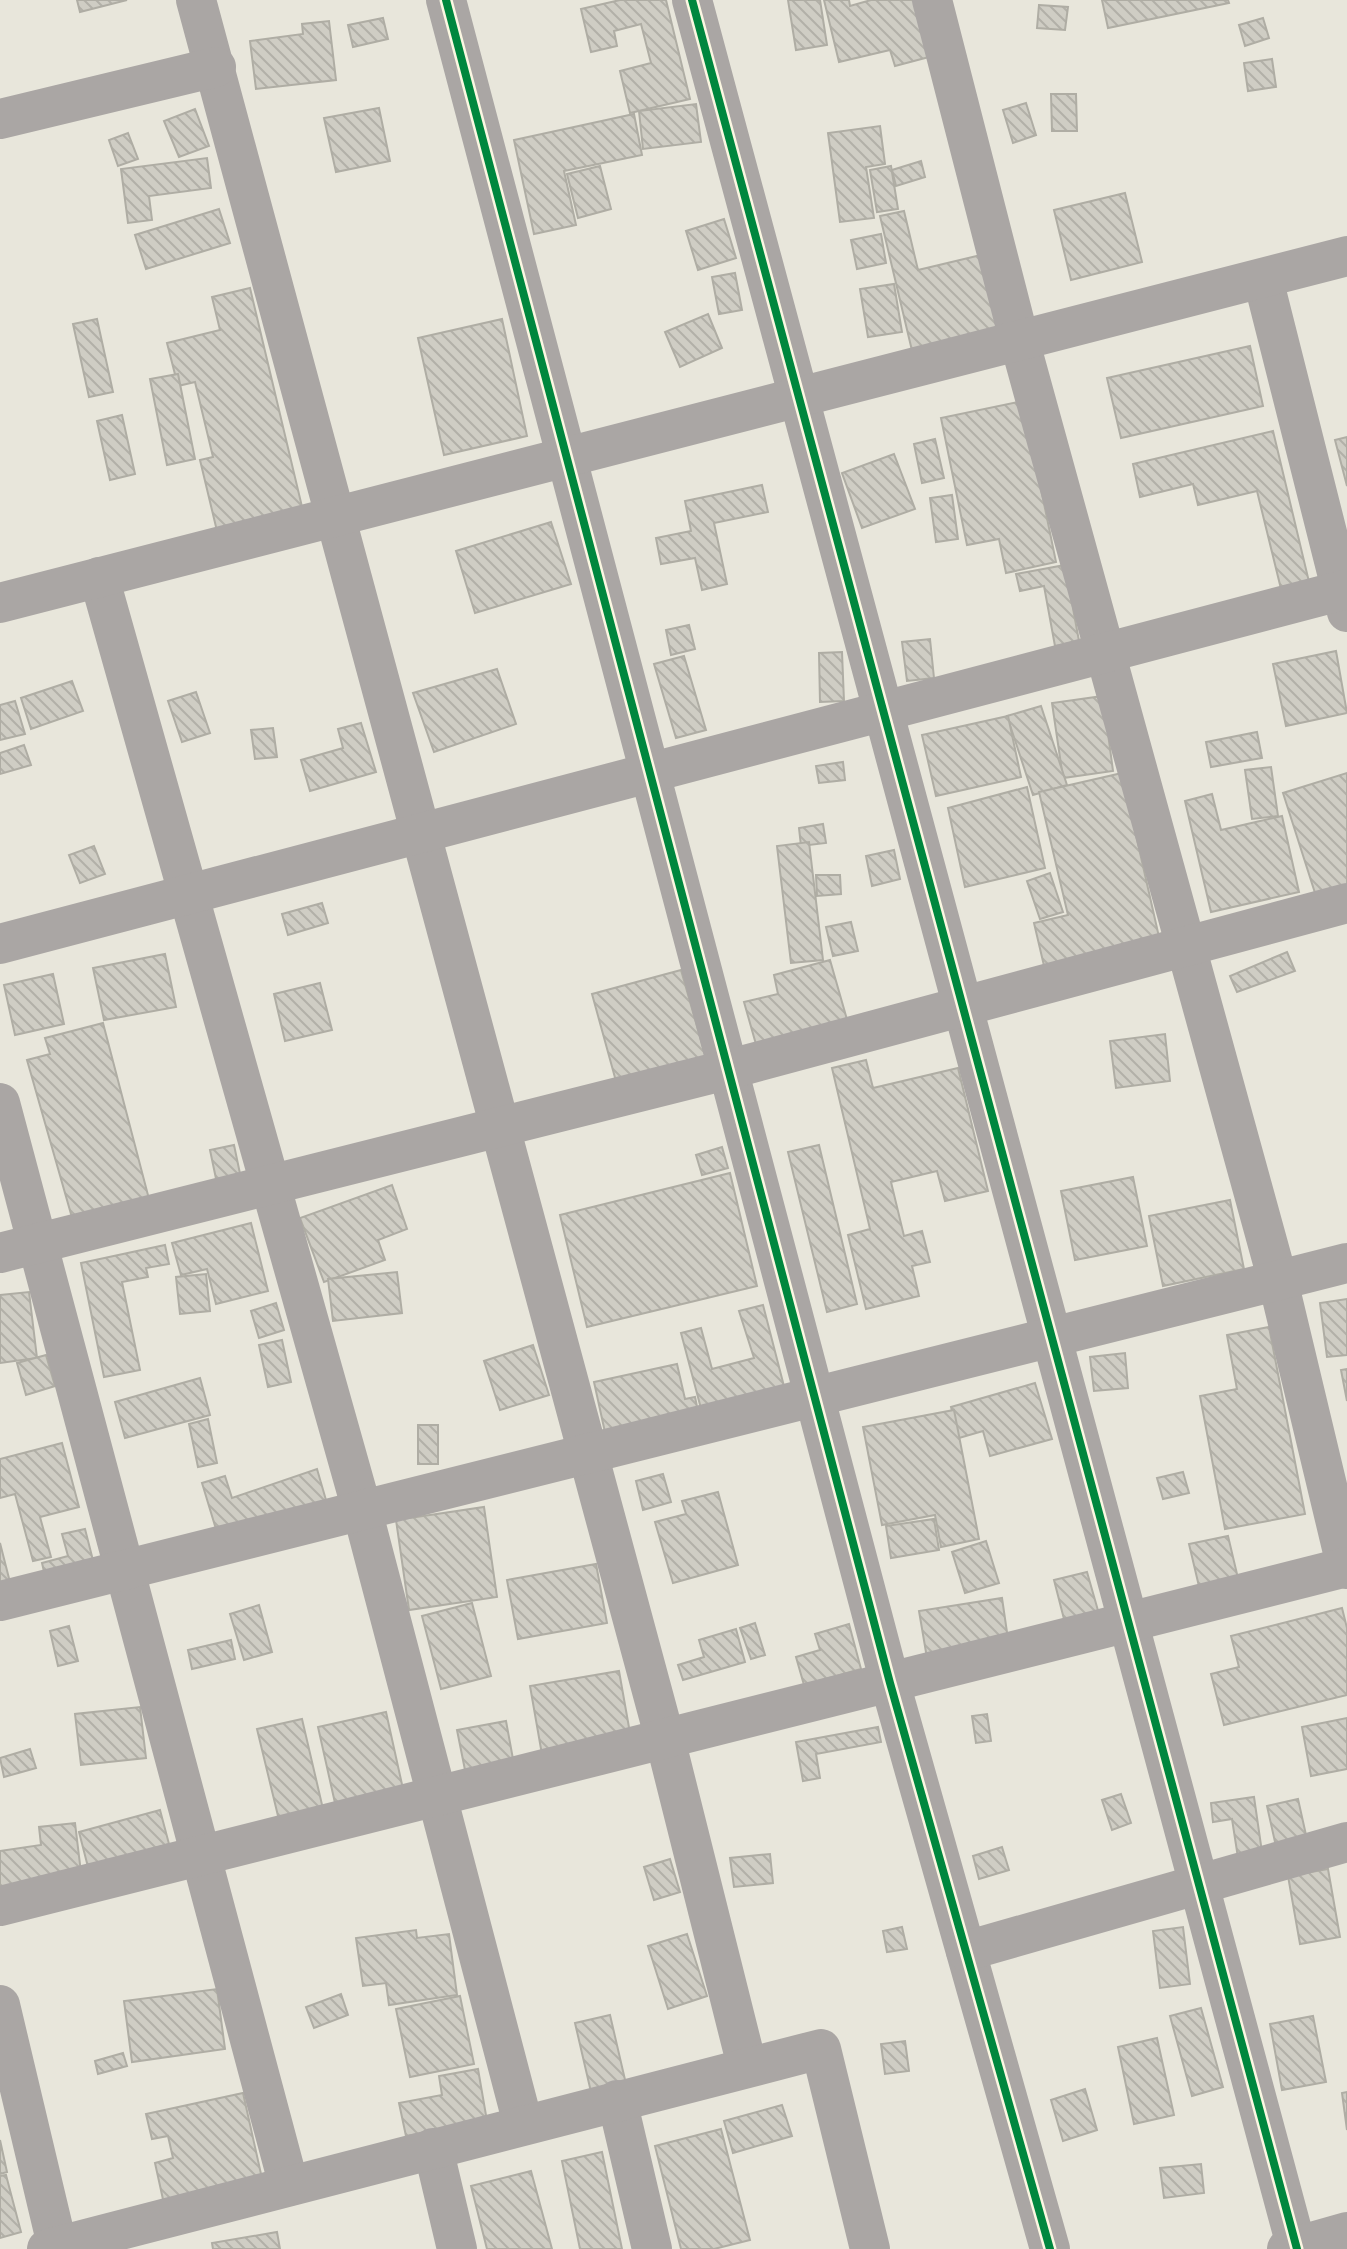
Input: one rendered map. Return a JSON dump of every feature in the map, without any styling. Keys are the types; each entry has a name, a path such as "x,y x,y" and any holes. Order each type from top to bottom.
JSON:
{"street":[{"path":"196,0 665,1739 747,2066"},
{"path":"446,0 569,455 890,1683 1050,2249"},
{"path":"692,0 1050,1338 1200,1883 1293,2248 1347,2232"},
{"path":"0,1906 1347,1568 1278,1281 1020,343 932,0"},
{"path":"0,119 216,67"},
{"path":"0,603 569,455 1020,343 1347,256"},
{"path":"0,944 652,774 1105,651 1345,597 1263,279"},
{"path":"99,577 362,1510 523,2124"},
{"path":"18,1248 730,1069 1186,949 1347,903"},
{"path":"0,1103 18,1248 122,1570 202,1855 289,2186"},
{"path":"0,1601 1347,1263"},
{"path":"966,1951 1347,1842"},
{"path":"0,2005 54,2248 821,2049 870,2249"},
{"path":"617,2100 652,2249"},
{"path":"433,2148 457,2249"}],"building":[{"path":"77,0 127,0 80,12"},
{"path":"620,0 666,0 690,99 630,113 620,71 651,63 641,24 614,31 617,46 591,52 581,9"},
{"path":"788,0 820,0 827,45 796,50"},
{"path":"824,0 849,0 850,6 871,0 915,0 929,57 895,66 890,50 839,62"},
{"path":"1102,0 1228,0 1229,3 1108,28"},
{"path":"1039,5 1068,7 1065,30 1037,28"},
{"path":"383,18 388,39 353,47 348,25"},
{"path":"1263,18 1269,38 1245,46 1239,25"},
{"path":"329,21 336,80 256,89 250,41 303,34 302,24"},
{"path":"1272,59 1276,87 1248,91 1244,63"},
{"path":"1051,94 1076,94 1077,131 1052,131"},
{"path":"1026,103 1036,135 1013,143 1003,110"},
{"path":"696,104 701,142 643,149 639,111"},
{"path":"379,108 390,161 336,172 324,118"},
{"path":"195,109 209,146 179,157 164,121"},
{"path":"634,114 642,155 564,171 576,225 534,234 514,140"},
{"path":"880,126 885,164 866,167 874,218 840,222 828,133"},
{"path":"128,133 138,159 118,166 109,140"},
{"path":"207,158 211,188 149,196 152,220 128,223 121,169"},
{"path":"921,161 925,177 896,186 892,170"},
{"path":"600,166 611,209 578,218 567,174"},
{"path":"891,166 898,209 877,212 870,170"},
{"path":"1125,193 1142,262 1071,280 1054,210"},
{"path":"219,209 230,243 146,269 135,235"},
{"path":"904,211 918,270 985,254 1005,338 914,359 880,216"},
{"path":"724,219 736,258 698,270 686,231"},
{"path":"881,234 886,263 857,269 851,240"},
{"path":"735,273 742,310 719,314 712,277"},
{"path":"894,284 902,332 868,337 860,289"},
{"path":"250,288 303,511 217,531 200,460 213,457 195,382 178,386 167,343 220,330 212,297"},
{"path":"708,314 722,348 680,367 665,332"},
{"path":"97,319 113,392 89,397 73,324"},
{"path":"502,319 527,436 444,455 418,338"},
{"path":"1250,346 1263,406 1121,438 1107,378"},
{"path":"178,374 195,459 167,465 150,379"},
{"path":"1023,401 1056,562 1006,573 999,539 967,545 941,418"},
{"path":"122,415 135,474 110,480 97,421"},
{"path":"1273,431 1310,586 1282,593 1257,491 1198,505 1193,484 1140,497 1133,464"},
{"path":"1347,437 1347,486 1335,440"},
{"path":"935,439 944,478 922,483 914,444"},
{"path":"894,454 915,509 862,528 842,473"},
{"path":"762,485 768,512 714,523 727,584 702,590 695,558 661,564 656,538 691,531 685,501"},
{"path":"952,495 958,539 936,542 930,498"},
{"path":"551,522 571,584 475,613 456,551"},
{"path":"1065,565 1079,641 1055,646 1044,586 1020,591 1016,574"},
{"path":"689,625 695,649 671,655 666,630"},
{"path":"930,639 934,678 907,681 902,642"},
{"path":"1336,651 1347,713 1286,726 1273,664"},
{"path":"842,652 844,701 820,702 819,653"},
{"path":"684,656 706,730 676,738 654,664"},
{"path":"497,669 516,724 434,752 413,693"},
{"path":"72,681 83,711 31,729 21,698"},
{"path":"196,692 210,733 182,742 168,701"},
{"path":"1103,696 1113,771 1063,778 1052,703"},
{"path":"15,701 25,734 0,740 0,705"},
{"path":"1041,706 1067,785 1033,795 1007,716"},
{"path":"1008,716 1021,777 936,796 922,735"},
{"path":"361,723 376,772 310,791 301,760 343,748 338,729"},
{"path":"273,728 277,757 255,759 251,730"},
{"path":"1257,732 1262,758 1211,767 1206,742"},
{"path":"24,745 31,765 0,774 0,753"},
{"path":"843,762 845,780 819,783 816,766"},
{"path":"1271,767 1278,816 1252,819 1245,770"},
{"path":"1122,773 1166,968 1045,970 1034,923 1068,915 1039,792"},
{"path":"1347,773 1347,887 1316,896 1283,793"},
{"path":"1027,787 1045,868 965,887 948,808"},
{"path":"1212,794 1221,830 1282,816 1299,892 1211,912 1185,801"},
{"path":"823,824 826,843 801,846 799,828"},
{"path":"809,842 823,960 791,963 777,846"},
{"path":"94,846 105,874 80,883 69,855"},
{"path":"894,850 900,879 872,886 866,856"},
{"path":"1050,873 1063,912 1040,919 1027,881"},
{"path":"816,875 840,875 841,894 817,896"},
{"path":"322,903 328,923 288,935 282,914"},
{"path":"851,922 858,951 833,956 826,927"},
{"path":"1287,952 1295,971 1237,992 1230,976"},
{"path":"165,954 176,1007 104,1020 93,968"},
{"path":"830,960 854,1044 763,1069 744,1002 778,994 774,975"},
{"path":"681,970 712,1079 622,1103 592,994"},
{"path":"53,974 64,1024 15,1035 4,985"},
{"path":"320,983 332,1030 285,1041 274,994"},
{"path":"103,1023 155,1222 79,1242 27,1060 50,1054 45,1038"},
{"path":"1165,1034 1170,1081 1116,1088 1110,1041"},
{"path":"866,1060 873,1088 958,1068 988,1191 945,1201 937,1171 891,1182 904,1236 922,1231 930,1262 912,1266 919,1296 866,1309 848,1235 870,1229 832,1068"},
{"path":"234,1145 243,1188 219,1193 210,1150"},
{"path":"819,1145 857,1304 827,1312 788,1152"},
{"path":"722,1147 728,1168 702,1175 696,1155"},
{"path":"730,1173 757,1286 587,1327 560,1215"},
{"path":"1133,1177 1147,1246 1075,1260 1061,1191"},
{"path":"392,1185 407,1229 378,1240 385,1260 324,1282 300,1218"},
{"path":"1230,1200 1244,1269 1163,1286 1149,1216"},
{"path":"251,1223 268,1291 216,1304 207,1269 181,1275 172,1243"},
{"path":"165,1245 169,1264 146,1268 148,1277 122,1282 140,1370 104,1377 81,1263"},
{"path":"397,1272 402,1313 333,1321 328,1279"},
{"path":"206,1274 210,1311 180,1314 176,1277"},
{"path":"29,1292 37,1358 0,1363 0,1295"},
{"path":"1347,1299 1347,1355 1327,1357 1320,1303"},
{"path":"276,1303 284,1330 259,1338 251,1311"},
{"path":"763,1305 786,1394 703,1416 681,1333 701,1328 712,1369 754,1358 739,1311"},
{"path":"1269,1327 1305,1514 1225,1529 1200,1396 1237,1389 1227,1335"},
{"path":"282,1340 291,1382 268,1387 259,1345"},
{"path":"533,1345 549,1395 500,1410 484,1361"},
{"path":"1125,1353 1128,1388 1094,1391 1090,1357"},
{"path":"46,1355 55,1386 26,1395 17,1363"},
{"path":"677,1364 685,1399 695,1397 701,1426 608,1446 594,1382"},
{"path":"1347,1369 1347,1401 1341,1370"},
{"path":"200,1378 210,1415 125,1438 115,1402"},
{"path":"1035,1383 1052,1439 990,1456 983,1431 959,1438 951,1407"},
{"path":"954,1410 979,1539 941,1547 935,1515 882,1525 863,1427"},
{"path":"208,1419 217,1463 198,1467 189,1424"},
{"path":"418,1425 438,1425 438,1464 418,1464"},
{"path":"62,1443 79,1507 40,1517 51,1557 33,1561 15,1494 0,1498 0,1459"},
{"path":"317,1469 328,1507 219,1539 202,1483 225,1476 232,1498"},
{"path":"1183,1472 1189,1493 1163,1499 1157,1478"},
{"path":"663,1474 671,1502 643,1510 636,1481"},
{"path":"718,1492 738,1565 673,1583 655,1522 686,1514 682,1501"},
{"path":"484,1507 497,1597 409,1610 396,1520"},
{"path":"934,1519 939,1550 891,1558 886,1526"},
{"path":"85,1529 97,1576 48,1589 42,1563 68,1556 62,1534"},
{"path":"1228,1536 1241,1591 1202,1599 1189,1544"},
{"path":"986,1541 999,1583 965,1593 952,1552"},
{"path":"0,1543 14,1598 0,1601"},
{"path":"596,1564 607,1623 518,1639 507,1580"},
{"path":"1087,1572 1099,1614 1065,1623 1054,1580"},
{"path":"1002,1598 1009,1646 927,1658 919,1611"},
{"path":"472,1603 491,1676 441,1689 422,1616"},
{"path":"259,1605 272,1652 244,1660 230,1614"},
{"path":"1342,1608 1347,1628 1347,1695 1224,1725 1211,1674 1239,1667 1231,1636"},
{"path":"755,1623 765,1655 751,1659 740,1628"},
{"path":"849,1624 861,1669 804,1685 796,1657 820,1650 815,1634"},
{"path":"69,1626 78,1661 58,1666 50,1631"},
{"path":"736,1629 745,1662 683,1680 678,1665 704,1657 699,1640"},
{"path":"231,1640 235,1659 192,1669 188,1650"},
{"path":"619,1671 633,1750 544,1766 530,1686"},
{"path":"140,1707 146,1758 81,1765 75,1714"},
{"path":"386,1712 405,1798 337,1812 318,1727"},
{"path":"987,1714 991,1741 976,1743 972,1716"},
{"path":"1347,1718 1347,1769 1311,1776 1302,1727"},
{"path":"302,1719 323,1809 279,1820 257,1729"},
{"path":"506,1721 515,1770 467,1780 457,1730"},
{"path":"878,1727 881,1742 816,1754 820,1778 803,1781 796,1742"},
{"path":"30,1749 36,1768 4,1777 0,1758"},
{"path":"1121,1794 1131,1823 1112,1830 1102,1800"},
{"path":"1254,1797 1265,1873 1241,1877 1232,1819 1213,1822 1211,1803"},
{"path":"1298,1799 1308,1844 1277,1851 1267,1806"},
{"path":"160,1810 169,1844 88,1867 79,1832"},
{"path":"75,1823 82,1881 0,1892 0,1851 41,1845 39,1827"},
{"path":"1002,1847 1009,1870 979,1879 973,1856"},
{"path":"770,1854 773,1883 734,1887 730,1858"},
{"path":"670,1859 680,1892 654,1900 644,1867"},
{"path":"1328,1869 1340,1937 1300,1944 1288,1876"},
{"path":"902,1927 907,1949 887,1952 883,1931"},
{"path":"1183,1927 1190,1984 1160,1988 1153,1931"},
{"path":"416,1930 417,1938 449,1934 457,1995 389,2005 386,1983 363,1986 356,1938"},
{"path":"687,1934 707,1996 668,2009 648,1946"},
{"path":"217,1989 225,2049 132,2062 124,2001"},
{"path":"341,1994 348,2015 314,2028 306,2007"},
{"path":"460,1996 474,2064 410,2077 396,2009"},
{"path":"1201,2008 1223,2087 1192,2096 1170,2016"},
{"path":"610,2015 626,2084 591,2092 575,2023"},
{"path":"1313,2016 1326,2082 1282,2090 1270,2024"},
{"path":"1157,2038 1174,2115 1134,2124 1118,2047"},
{"path":"905,2041 909,2071 885,2074 881,2044"},
{"path":"123,2053 127,2066 98,2074 95,2061"},
{"path":"478,2069 487,2121 406,2136 399,2103 442,2095 439,2076"},
{"path":"1085,2089 1097,2130 1063,2141 1051,2100"},
{"path":"1347,2092 1347,2130 1342,2093"},
{"path":"243,2093 265,2192 166,2213 155,2163 173,2158 168,2136 152,2139 146,2114"},
{"path":"782,2105 792,2136 733,2153 724,2121"},
{"path":"721,2129 750,2240 714,2249 681,2249 655,2146"},
{"path":"0,2140 7,2172 0,2174"},
{"path":"602,2152 622,2249 580,2249 562,2161"},
{"path":"1201,2164 1204,2193 1164,2198 1160,2168"},
{"path":"531,2171 552,2249 487,2249 471,2186"},
{"path":"6,2175 21,2232 0,2238 0,2176"},
{"path":"277,2232 280,2249 213,2249 212,2243"}],"cycle path":[{"path":"446,0 890,1683 1050,2249"},
{"path":"692,0 1297,2249"}]}
